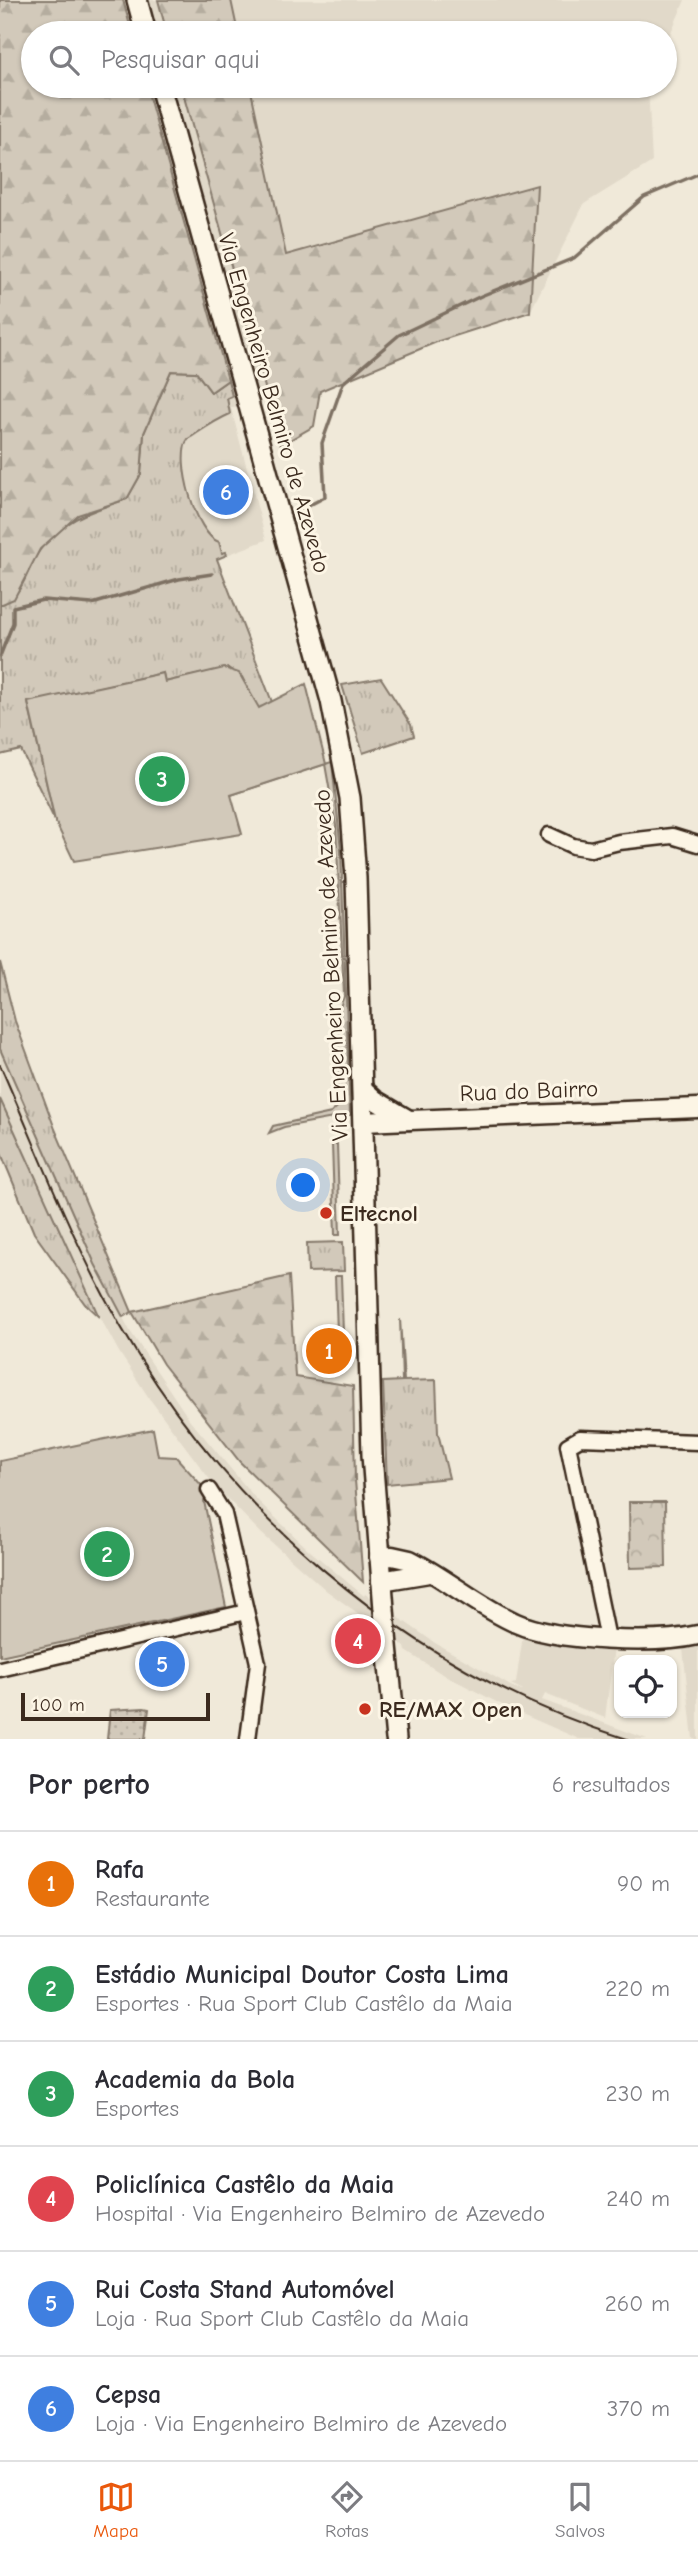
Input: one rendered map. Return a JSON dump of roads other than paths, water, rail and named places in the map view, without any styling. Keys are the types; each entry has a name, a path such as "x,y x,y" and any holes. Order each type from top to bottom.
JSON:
{"main road":[{"path":"137,0 143,21"},
{"name":"Via Engenheiro Belmiro de Azevedo","path":"163,98 318,653 344,758 354,838 372,1455 396,1739"}],"street":[{"path":"549,835 573,846 591,849 620,842 672,836 698,844"},
{"path":"362,1088 375,1100 409,1120"},
{"name":"Rua do Bairro","path":"363,1122 698,1108"},
{"path":"608,1639 568,1445 580,1438 698,1442"},
{"path":"209,1490 224,1514 257,1663 248,1739"},
{"path":"379,1557 401,1557 417,1564 525,1627 608,1639 665,1641 698,1634"},
{"path":"381,1581 429,1573"},
{"path":"0,1669 246,1612"}],"waterway":[{"path":"300,510 325,497 322,443 343,383 399,335 481,296 574,258 644,197 698,174"},
{"path":"0,656 13,623 13,607 43,600 92,604 179,579 212,574"}],"tram line":[{"path":"0,1065 63,1211 104,1296 149,1372 200,1443 258,1509 322,1569 392,1623 466,1669 545,1708 627,1739"}],"place":[{"name":"Cepsa","path":"226,492"},
{"name":"Academia da Bola","path":"162,779"},
{"name":"Eltecnol","path":"326,1213"},
{"name":"Rafa","path":"329,1351"},
{"name":"Estádio Municipal Doutor Costa Lima","path":"107,1554"},
{"name":"Policlínica Castêlo da Maia","path":"358,1641"},
{"name":"Rui Costa Stand Automóvel","path":"162,1664"},
{"name":"RE/MAX Open","path":"365,1709"}]}
